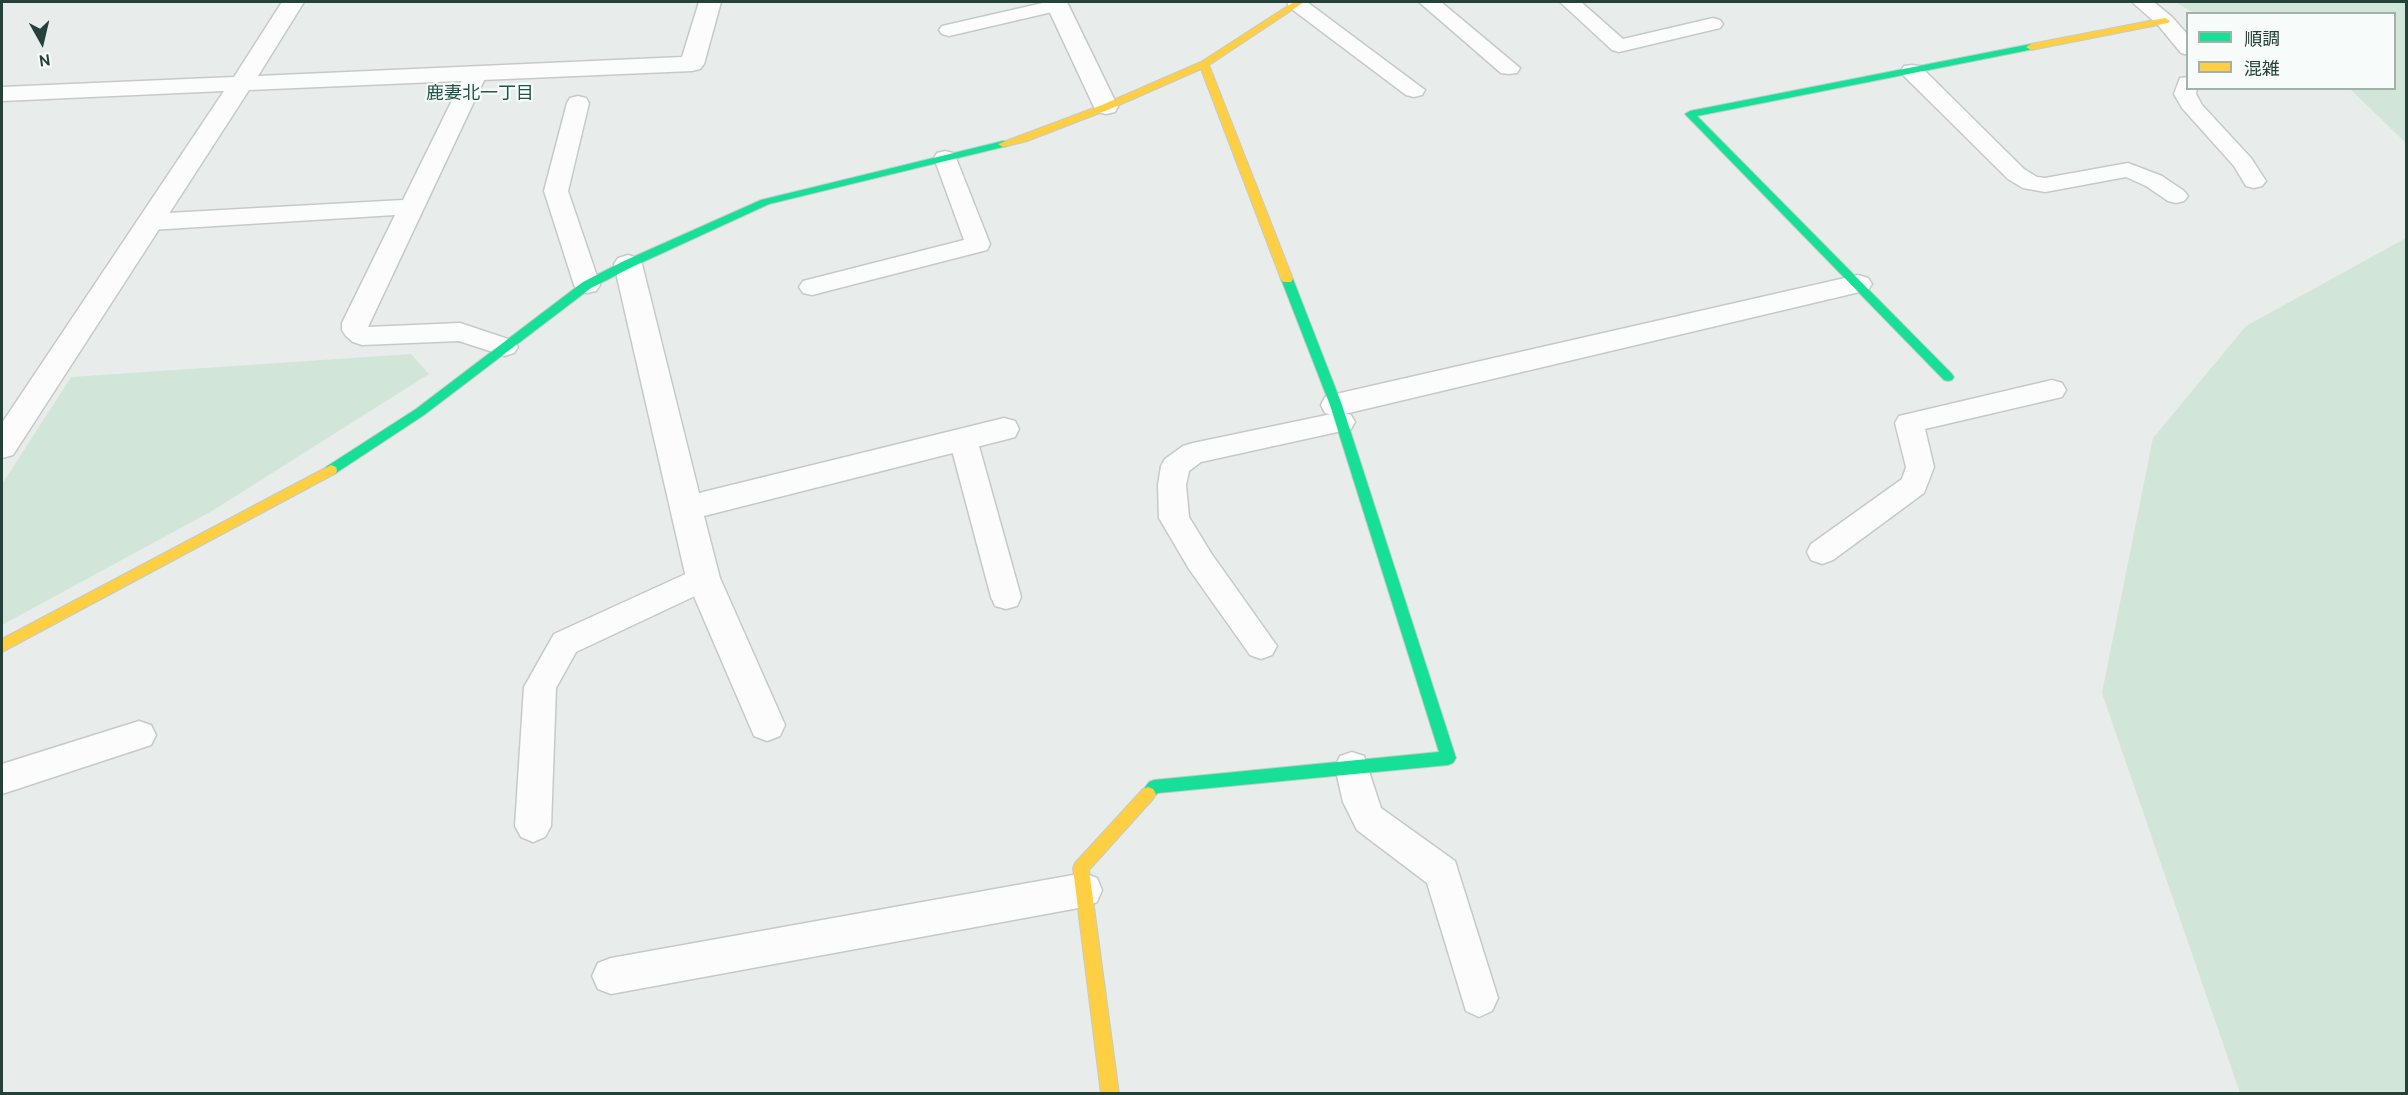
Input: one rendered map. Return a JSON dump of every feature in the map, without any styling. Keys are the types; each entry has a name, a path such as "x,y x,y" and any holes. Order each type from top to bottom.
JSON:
{"street":[{"path":"2,447 10,421 150,222 293,2"},
{"path":"2,94 692,64 710,2"},
{"path":"2,646 345,462 420,412 587,285 628,264 765,202 1023,139 1106,107 1204,64 1297,2"},
{"path":"1057,3 1106,107"},
{"path":"1948,377 1690,114 2165,21"},
{"path":"1110,1094 1081,868 1154,787 1448,758 1339,413 1204,64"},
{"path":"628,264 703,578 767,726"},
{"path":"1339,413 1858,284"},
{"path":"687,508 1004,429"}],"lane":[{"path":"1297,2 1414,90"},
{"path":"1429,2 1509,68"},
{"path":"1570,2 1620,46 1713,24"},
{"path":"2142,2 2165,21 2186,48"},
{"path":"950,30 1057,3"},
{"path":"1912,71 2016,174 2031,183 2045,185 2128,170 2154,181 2176,196"},
{"path":"476,74 355,323 355,330 362,336 460,332 505,347"},
{"path":"2186,88 2185,94 2193,108 2243,163 2254,181"},
{"path":"578,103 556,191 587,285"},
{"path":"812,287 978,244 945,158"},
{"path":"150,222 413,207"},
{"path":"1948,377 1978,407"},
{"path":"1822,552 1914,485 1920,467 1909,423 2052,390"},
{"path":"1261,645 1200,561 1174,518 1172,485 1175,466 1193,453 1339,413"},
{"path":"963,439 1006,597"},
{"path":"533,826 540,687 565,643 703,578"},
{"path":"2,779 139,735"},
{"path":"1352,767 1360,802 1369,819 1442,873 1479,998"},
{"path":"611,976 1084,890"}],"green space":[{"path":"2175,2 2406,2 2406,143 2351,90 2396,90 2396,12 2192,12"},
{"path":"2406,238 2406,1093 2240,1093 2102,693 2153,438 2246,326"},
{"path":"411,354 429,374 212,511 2,625 2,484 71,377"}],"traffic: fast":[{"path":"1948,377 1690,114 2031,47"},
{"path":"331,470 420,412 587,285 628,264 765,202 1003,144"},
{"path":"1148,794 1154,787 1448,758 1336,405 1287,279"}],"traffic: slow":[{"path":"1003,144 1023,139 1106,107 1204,64 1299,2"},
{"path":"2031,47 2165,21"},
{"path":"1204,64 1287,279"},
{"path":"2,646 331,470"},
{"path":"1110,1094 1081,868 1148,794"}],"district":[{"name":"鹿妻北一丁目","path":"480,94"}]}
